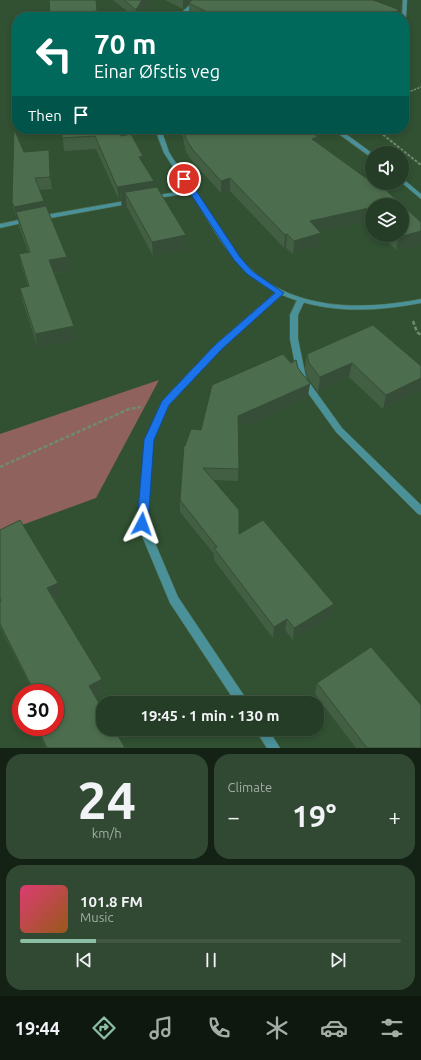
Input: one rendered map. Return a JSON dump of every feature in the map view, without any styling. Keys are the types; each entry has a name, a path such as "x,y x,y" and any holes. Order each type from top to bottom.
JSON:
{"street":[{"path":"184,12 199,0"},
{"path":"404,12 405,0"},
{"path":"160,134 167,153 237,259 249,272 280,293 334,308 392,306 421,300"},
{"path":"342,134 365,151"},
{"path":"409,186 421,197"},
{"path":"148,199 193,192"},
{"path":"0,226 140,200"},
{"path":"238,696 174,600 142,524 149,440 165,403 218,347 280,293"},
{"path":"301,300 294,315 294,339 302,379 339,430 421,511"},
{"path":"266,736 274,748"}],"path":[{"path":"409,92 421,87"},
{"path":"382,134 421,165"},
{"path":"0,467 129,409 165,403"}],"shaded area":[{"path":"159,380 96,498 0,533 0,434"}],"building":[{"path":"49,0 96,0 97,11 50,12"},
{"path":"124,0 142,0 136,10"},
{"path":"192,0 373,0 400,10 395,12 207,12 189,3"},
{"path":"14,134 16,134 24,152 49,150 50,177 35,178 44,201 14,207 12,202"},
{"path":"62,134 121,134 121,136 131,134 143,156 139,157 154,181 117,187 95,136 62,138"},
{"path":"184,134 314,134 318,137 312,139 365,177 365,190 386,190 395,198 365,198 365,209 310,221 321,233 294,241 287,234 285,235 230,178 221,181 193,150"},
{"path":"157,187 186,235 152,242 125,193 120,193"},
{"path":"46,206 67,257 49,260 74,326 35,334 20,288 29,286 19,254 30,252 16,212"},
{"path":"409,211 421,222 421,231 409,234"},
{"path":"373,325 421,366 421,378 386,395 352,363 320,377 309,363 307,354"},
{"path":"283,354 291,363 296,360 298,368 310,384 238,416 239,469 203,468 239,510 239,534 263,520 334,604 294,628 287,619 274,627 214,548 217,547 180,500 184,445 185,446 191,429 201,430 212,385"},
{"path":"20,520 58,583 47,588 102,679 89,686 96,698 96,736 118,736 125,748 47,748 41,736 64,736 64,684 30,684 0,624 0,530"},
{"path":"371,647 421,705 421,748 367,748 317,683"}],"route":[{"path":"142,524 149,440 165,403 218,347 280,293 249,272 237,259 184,179"}]}
